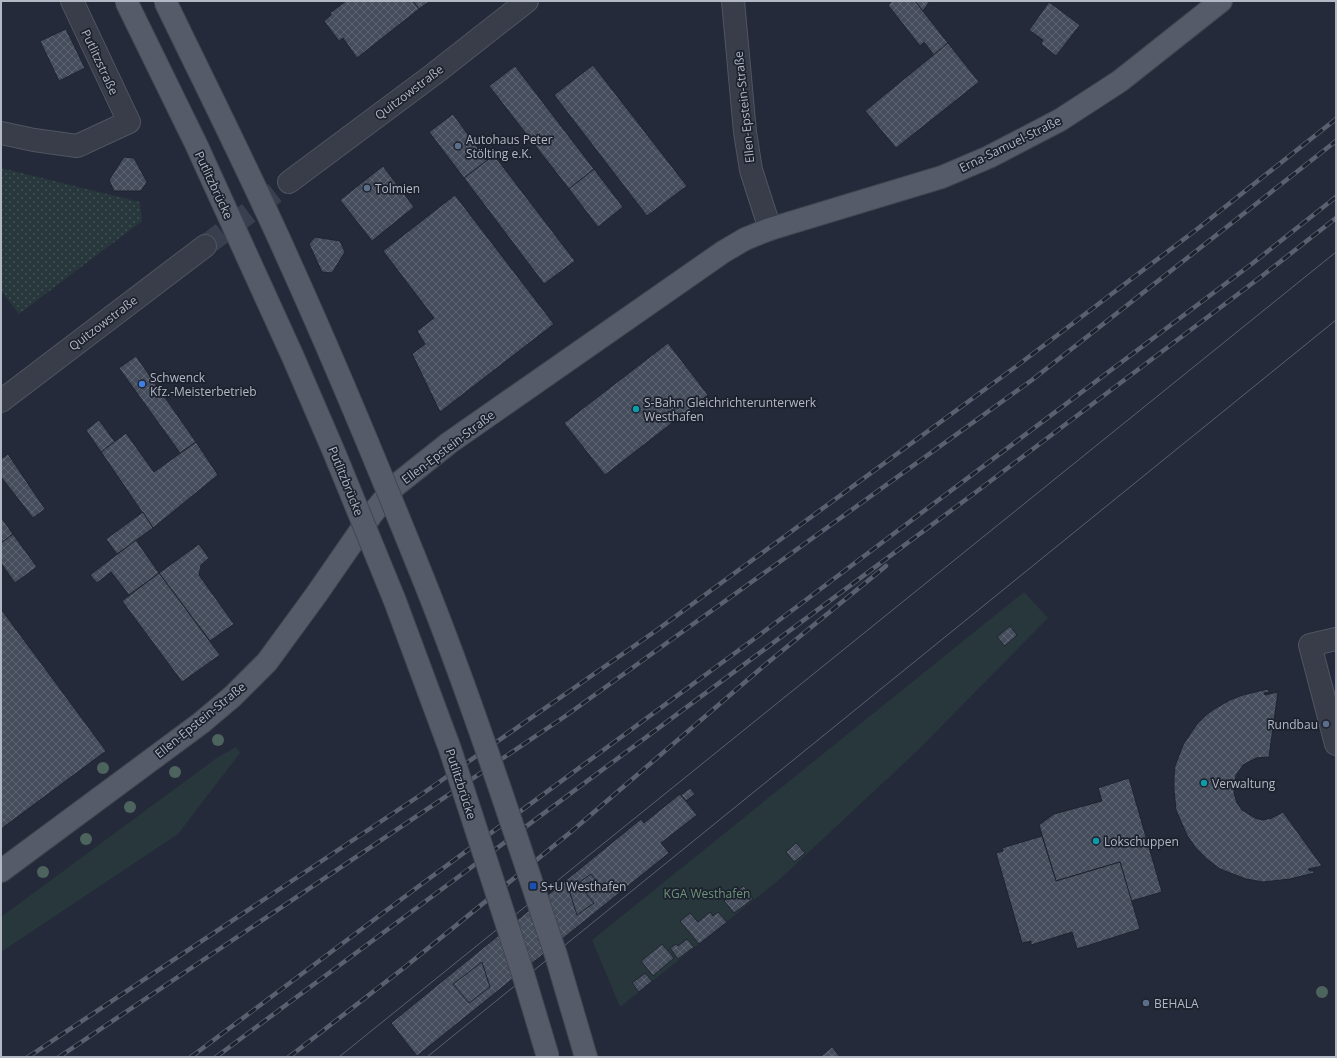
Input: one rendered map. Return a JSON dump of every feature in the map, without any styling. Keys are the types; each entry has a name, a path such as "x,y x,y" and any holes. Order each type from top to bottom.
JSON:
{"main road":[{"name":"Putlitzbrücke","path":"126,1 196,144 293,357 334,452 394,601 450,749 524,977 548,1057"},
{"path":"165,1 243,161 289,261 366,438 426,586 481,733 556,955 586,1057"},
{"name":"Erna-Samuel-Straße","path":"770,229 942,177 989,157 1060,120 1120,80 1221,1"},
{"name":"Ellen-Epstein-Straße","path":"1,871 195,727 232,696 268,662 372,514 395,486 449,443 722,252 745,239 770,229"}],"street":[{"name":"Putlitzstraße","path":"1,133 34,140 77,146 129,122 72,1"},
{"name":"Quitzowstraße","path":"289,182 422,83 527,1"},
{"name":"Ellen-Epstein-Straße","path":"733,1 745,132 751,170 770,229"},
{"name":"Quitzowstraße","path":"1,401 206,246"},
{"path":"1336,639 1310,645 1336,744"}],"green space":[{"path":"1,168 140,202 142,221 19,314 1,291"},
{"name":"KGA Westhafen","path":"1024,592 1048,618 917,751 780,879 620,1007 592,940"},
{"path":"236,747 240,753 178,834 1,952 1,917 218,757"}],"building":[{"path":"346,1 413,1 419,9 357,58 343,38 339,41 324,21 331,15 330,13"},
{"path":"413,1 430,1 419,9"},
{"path":"892,1 915,1 948,43 934,55 924,42 920,46 888,5"},
{"path":"915,1 930,1 923,11"},
{"path":"1049,2 1080,25 1056,56 1041,44 1043,40 1029,30"},
{"path":"66,29 85,68 59,81 40,41"},
{"path":"948,43 979,82 896,148 865,111"},
{"path":"593,65 687,186 647,216 554,95"},
{"path":"515,66 594,169 569,189 489,86"},
{"name":"Autohaus Peter Stölting e.K.","path":"453,114 487,161 464,178 429,132"},
{"path":"494,155 575,261 544,284 464,178"},
{"path":"124,157 134,158 147,182 141,191 114,191 109,180"},
{"path":"383,166 414,207 372,241 340,200"},
{"path":"594,169 623,207 598,227 569,189"},
{"path":"455,195 554,324 440,412 412,354 425,344 417,331 434,318 383,251"},
{"path":"315,237 340,241 345,252 332,273 322,272 309,244"},
{"name":"S-Bahn Gleichrichterunterwerk Westhafen","path":"668,343 708,395 605,475 564,423"},
{"path":"136,356 196,442 180,453 119,368"},
{"path":"99,420 115,442 101,452 86,430"},
{"path":"126,433 154,472 196,442 218,475 153,528 101,452"},
{"path":"8,454 45,509 33,518 1,477 1,459"},
{"path":"143,512 153,528 117,554 106,539"},
{"path":"1,517 13,534 1,543"},
{"path":"13,534 37,567 15,583 1,563 1,543"},
{"path":"136,540 159,573 129,595 111,572 97,583 90,575"},
{"path":"199,544 209,558 201,565 199,575 234,624 210,641 159,573"},
{"path":"159,573 220,655 182,682 122,601"},
{"path":"1,609 106,751 1,829"},
{"path":"1010,626 1017,635 1005,646 997,637"},
{"name":"Verwaltung","path":"1268,689 1269,692 1264,693 1265,695 1278,692 1269,757 1256,758 1243,765 1236,775 1234,793 1237,803 1242,810 1255,818 1262,820 1272,818 1283,812 1322,866 1308,869 1310,871 1314,871 1314,873 1290,879 1263,882 1246,879 1220,869 1195,847 1187,835 1176,810 1174,778 1175,766 1183,745 1197,724 1206,715 1230,700"},
{"name":"Lokschuppen","path":"1129,778 1162,892 1131,901 1120,862 1056,881 1039,825 1054,814 1102,801 1098,788"},
{"path":"690,788 695,794 686,801 681,795"},
{"path":"680,794 697,815 661,843 669,853 417,1056 391,1023 641,819 644,823"},
{"path":"1042,836 1056,881 1120,862 1140,929 1077,949 1072,932 1031,945 1031,941 1022,943 996,853 1003,851 1002,848"},
{"path":"796,843 805,853 794,862 786,852"},
{"path":"591,874 597,882 585,892 594,903 577,915 569,890"},
{"path":"744,886 753,899 734,913 724,901 735,891"},
{"path":"710,912 713,916 718,912 727,922 699,944 680,921 690,913 698,922"},
{"path":"687,939 694,947 678,959 670,948 676,944 678,946"},
{"path":"662,944 674,958 653,976 641,961"},
{"path":"482,962 490,987 469,1003 453,984"},
{"path":"645,973 652,981 639,992 632,983"},
{"path":"832,1047 840,1057 820,1057"}],"tunnel":[{"path":"205,246 289,182"}],"tram line":[{"path":"339,1057 1336,252"},
{"path":"427,1057 1336,320"}],"railway":[{"path":"28,1057 422,794 657,630 1014,368 1196,230 1336,119"},
{"path":"59,1057 564,717 1032,380 1336,141"},
{"path":"191,1057 419,886 754,639 1253,263 1336,197"},
{"path":"216,1057 976,492 1262,276 1336,218"},
{"path":"289,1057 405,967 572,831 766,664 886,566"}],"place":[{"name":"Autohaus Peter Stölting e.K.","path":"458,146"},
{"name":"Tolmien","path":"367,188"},
{"name":"Schwenck Kfz.-Meisterbetrieb","path":"142,384"},
{"name":"S-Bahn Gleichrichterunterwerk Westhafen","path":"636,409"},
{"name":"Rundbau","path":"1326,724"},
{"name":"Verwaltung","path":"1204,783"},
{"name":"Lokschuppen","path":"1096,841"},
{"name":"S+U Westhafen","path":"533,886"},
{"name":"BEHALA","path":"1146,1003"}]}
